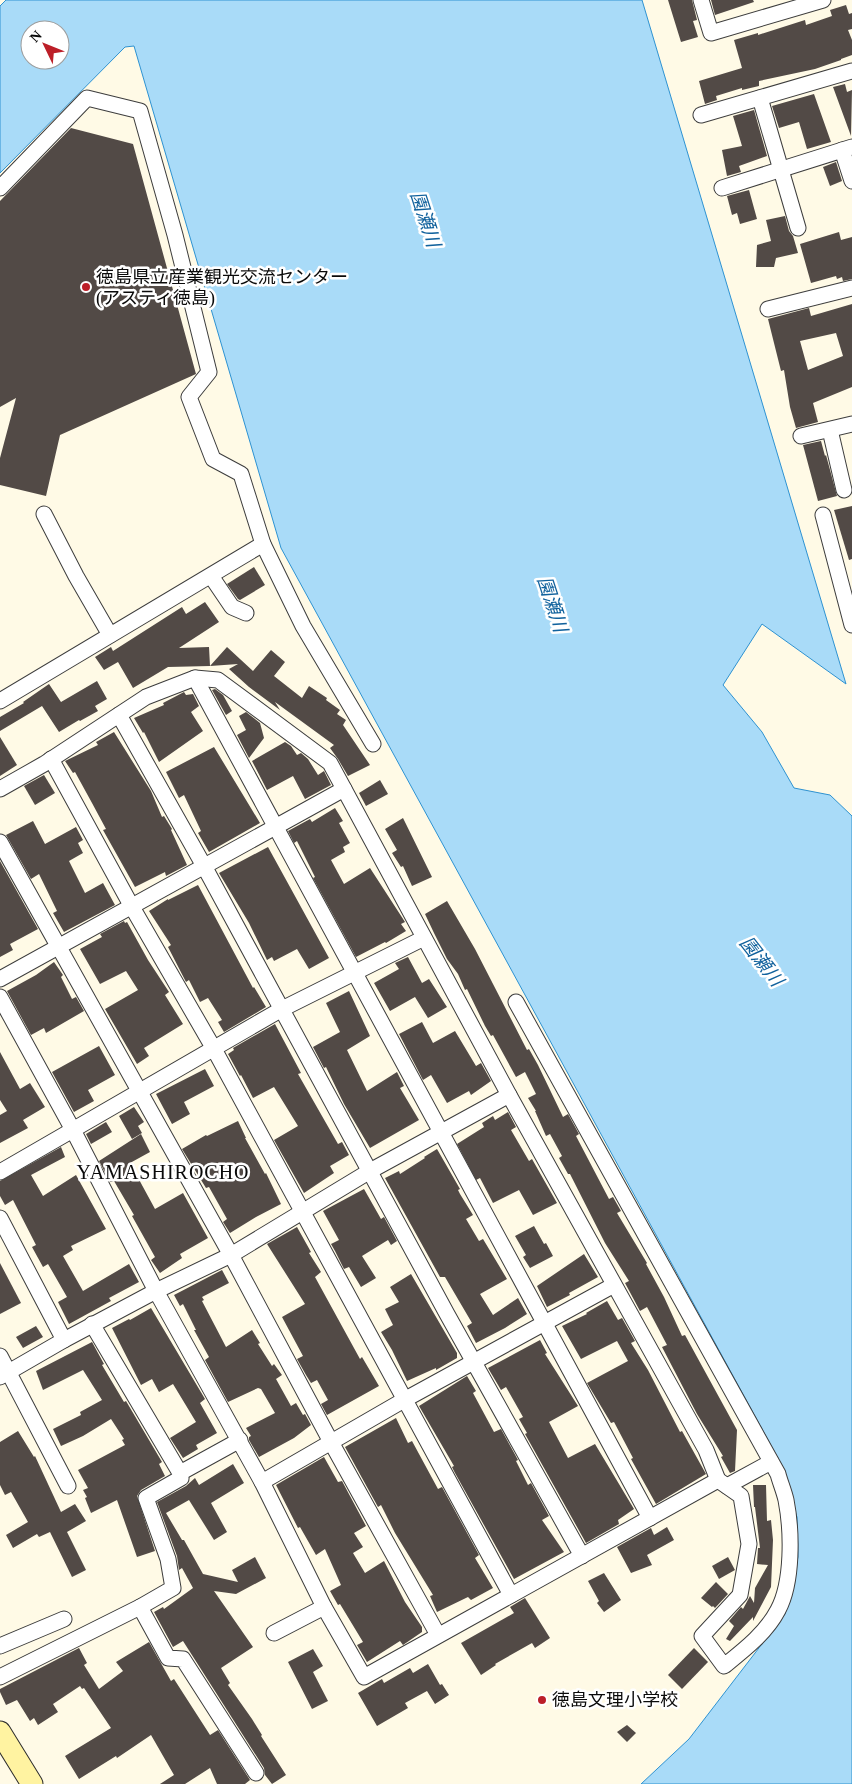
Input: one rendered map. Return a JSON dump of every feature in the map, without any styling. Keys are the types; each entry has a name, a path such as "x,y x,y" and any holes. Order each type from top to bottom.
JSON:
{"street":[{"path":"701,0 711,33 823,0"},
{"path":"701,115 852,71"},
{"path":"0,188 87,98 140,111 175,235 209,372 190,396 213,459 241,474 263,544 303,626 374,744"},
{"path":"760,98 798,228"},
{"path":"722,188 847,149 852,181"},
{"path":"768,309 852,288"},
{"path":"801,436 852,424"},
{"path":"830,430 844,490"},
{"path":"44,514 76,576 110,635"},
{"path":"823,515 852,625"},
{"path":"0,701 263,544"},
{"path":"211,576 232,608 246,613"},
{"path":"195,678 353,973 650,1518"},
{"path":"0,789 51,759 146,697 195,678 218,680 330,763 509,1095 723,1484 740,1496 749,1544 740,1595 702,1636 724,1666 755,1640 778,1610 787,1583 790,1542 786,1500 778,1474 516,1002"},
{"path":"119,714 582,1556"},
{"path":"51,759 132,907 214,1049 510,1595"},
{"path":"0,979 344,789"},
{"path":"0,842 231,1255 331,1442 438,1635"},
{"path":"0,1172 282,1009 424,938"},
{"path":"0,997 73,1130 156,1291 240,1440 324,1607 364,1677 650,1518 771,1462"},
{"path":"4,1374 92,1324 231,1255 370,1171 509,1095"},
{"path":"0,1218 64,1340"},
{"path":"262,1482 404,1400 614,1286"},
{"path":"0,1676 140,1607 173,1588 168,1559 146,1498 181,1478 180,1474 92,1324"},
{"path":"0,1356 4,1374 68,1486"},
{"path":"180,1474 240,1440"},
{"path":"140,1607 168,1658 183,1659 256,1772"},
{"path":"274,1633 324,1607"},
{"path":"0,1646 64,1619"},
{"path":"0,1732 32,1784"}],"water":[{"name":"園瀬川","path":"6,0 642,0 846,684 762,624 723,685 762,732 794,788 830,795 852,816 852,1784 641,1784 689,1739 785,1614 798,1557 797,1517 774,1451 281,548 134,46 125,47 0,173 0,6"}],"building":[{"path":"668,0 692,0 697,20 693,21 698,37 681,42"},
{"path":"711,0 753,0 754,2 715,15"},
{"path":"846,5 849,14 852,13 852,29 848,30 852,40 852,55 815,69 759,81 759,86 742,90 742,88 716,96 717,100 705,104 699,81 742,68 734,40 758,33 758,35 805,20 806,25 832,16 830,10"},
{"path":"845,84 847,92 852,90 851,136 833,87"},
{"path":"814,94 831,142 807,149 799,122 779,128 772,106"},
{"path":"754,110 767,156 739,166 741,172 727,176 722,150 742,146 733,116"},
{"name":"徳島県立産業観光交流センター (アスティ徳島)","path":"71,128 133,144 196,374 60,435 46,496 0,485 0,458 16,398 0,407 0,201"},
{"path":"836,162 842,181 830,186 823,167"},
{"path":"749,190 757,219 740,224 737,213 732,215 727,196"},
{"path":"785,216 798,253 776,258 774,267 756,267 757,245 771,241 766,220"},
{"path":"839,232 841,240 852,237 852,279 843,281 842,277 837,279 836,276 811,283 800,244"},
{"path":"852,304 852,387 813,403 818,422 796,428 790,407 784,370 781,371 768,319 809,308 811,316","holes":["836,333 843,356 808,370 800,341"]},
{"path":"821,441 837,496 818,501 803,445"},
{"path":"852,506 852,559 849,560 834,510"},
{"path":"254,567 265,585 240,600 227,584"},
{"path":"205,602 219,622 179,648 209,647 210,666 168,667 133,688 118,662 104,670 95,657 111,647 113,651 182,607 186,614"},
{"path":"227,647 253,671 271,650 285,662 274,676 302,698 309,686 327,698 326,700 340,710 337,714 346,720 343,725 370,765 348,776 330,748 334,745 275,702 280,710 249,687 229,669 238,664 210,666"},
{"path":"97,681 107,699 95,706 98,711 59,732 42,706 0,731 0,717 24,703 49,684 61,702"},
{"path":"215,689 223,695 232,711 226,715 212,690"},
{"path":"184,692 186,695 193,694 199,706 191,712 203,731 159,762 144,732 134,718 164,705 163,703"},
{"path":"246,712 260,723 264,738 249,758 237,735 246,730 239,716"},
{"path":"114,732 151,791 162,817 164,816 172,829 187,865 166,876 165,872 135,887 103,830 106,829 75,772 73,773 65,761 98,745 96,742"},
{"path":"0,737 17,765 0,776"},
{"path":"285,742 291,746 297,755 301,753 308,759 318,775 324,771 331,785 305,799 293,776 267,790 252,761"},
{"path":"214,747 260,823 209,852 198,833 201,831 184,795 179,798 166,772"},
{"path":"44,775 55,793 35,805 24,786"},
{"path":"380,780 388,794 366,806 359,793"},
{"path":"335,808 343,821 339,823 350,843 343,847 345,852 331,860 344,884 370,868 405,922 401,924 406,931 356,957 313,878 315,877 297,841 294,843 288,831 310,819 312,822"},
{"path":"403,818 432,877 412,886 403,866 401,867 392,853 397,850 385,829"},
{"path":"33,821 45,844 76,827 83,840 78,843 83,853 69,861 85,893 103,883 115,905 64,932 53,913 57,911 39,874 31,879 6,835"},
{"path":"268,847 329,958 309,969 297,949 274,961 272,957 267,960 249,923 219,873"},
{"path":"0,861 38,929 10,944 13,950 0,957"},
{"path":"198,885 253,988 266,1007 224,1032 218,1022 222,1020 208,998 200,1002 189,980 186,982 168,947 171,945 149,911 168,899"},
{"path":"447,901 475,949 527,1050 529,1049 538,1065 563,1117 568,1114 579,1134 576,1136 609,1199 613,1197 621,1211 617,1213 647,1263 682,1336 685,1335 737,1430 735,1471 730,1473 721,1457 723,1456 697,1414 662,1347 667,1345 647,1307 640,1311 625,1283 629,1281 605,1243 570,1174 568,1174 559,1158 562,1156 550,1134 546,1136 536,1111 528,1098 536,1094 525,1072 516,1077 493,1035 491,1036 485,1026 467,989 465,990 458,974 447,959 425,914"},
{"path":"124,921 125,923 127,922 148,960 169,992 165,995 183,1024 144,1048 149,1056 137,1064 105,1009 138,990 126,971 100,984 80,949 102,937 100,934"},
{"path":"408,957 422,983 429,979 447,1007 428,1018 415,997 390,1011 374,983 399,969 395,963"},
{"path":"54,962 63,975 61,977 72,999 76,997 84,1011 46,1033 44,1028 31,1035 7,991 36,975"},
{"path":"349,991 370,1036 347,1050 367,1091 397,1072 404,1086 400,1088 419,1120 370,1148 313,1047 340,1032 326,1003"},
{"path":"422,1022 433,1043 455,1031 476,1066 481,1063 491,1081 471,1095 469,1091 447,1103 431,1075 423,1080 399,1034"},
{"path":"275,1024 301,1073 298,1074 338,1144 342,1142 349,1155 330,1166 334,1173 304,1193 274,1140 298,1126 274,1087 253,1098 228,1054 234,1050 233,1048"},
{"path":"99,1046 115,1075 88,1090 94,1101 74,1112 52,1072"},
{"path":"0,1052 20,1089 30,1083 45,1107 23,1120 28,1128 0,1143 0,1115 7,1111 0,1100"},
{"path":"205,1069 214,1086 184,1102 190,1114 172,1124 156,1094"},
{"path":"134,1107 144,1122 138,1126 142,1133 132,1139 119,1116"},
{"path":"508,1112 516,1127 511,1130 529,1161 532,1159 557,1203 533,1215 519,1190 493,1203 480,1178 476,1180 457,1144 484,1127 482,1123 493,1116 495,1120"},
{"path":"238,1121 245,1138 266,1173 281,1204 230,1233 223,1222 227,1219 209,1187 206,1188 182,1149 206,1135"},
{"path":"106,1122 112,1132 91,1144 86,1134"},
{"path":"141,1134 150,1152 130,1163 155,1209 183,1193 208,1238 180,1254 182,1258 160,1273 151,1260 155,1257 132,1216 134,1215 114,1181 110,1182 99,1161"},
{"path":"61,1147 65,1157 31,1175 43,1196 76,1175 106,1229 71,1246 73,1250 63,1256 83,1291 129,1264 139,1282 109,1298 111,1301 69,1324 58,1302 67,1297 48,1264 43,1267 32,1247 36,1245 13,1200 5,1205 0,1196 0,1181"},
{"path":"437,1149 473,1215 466,1219 479,1241 483,1239 507,1279 480,1294 493,1315 518,1298 527,1314 476,1343 467,1326 472,1323 445,1277 440,1277 385,1178 399,1171 400,1174"},
{"path":"364,1189 381,1219 384,1217 397,1241 391,1245 388,1240 362,1256 376,1278 361,1287 349,1267 344,1269 331,1244 339,1240 323,1211"},
{"path":"534,1226 553,1256 530,1268 523,1257 526,1255 515,1236"},
{"path":"297,1227 311,1252 309,1253 321,1272 315,1277 360,1359 362,1357 379,1386 327,1415 321,1404 328,1400 317,1380 311,1383 297,1359 303,1356 282,1317 305,1304 267,1244"},
{"path":"584,1254 598,1277 547,1307 537,1286"},
{"path":"0,1263 21,1303 0,1314"},
{"path":"222,1270 229,1283 202,1297 204,1300 202,1301 226,1347 252,1330 260,1343 258,1344 272,1366 274,1364 282,1375 276,1379 291,1406 296,1403 311,1425 294,1438 259,1457 249,1440 251,1436 246,1428 275,1413 261,1389 258,1388 228,1402 205,1360 209,1357 194,1330 196,1330 183,1304 180,1306 174,1295"},
{"path":"411,1274 457,1353 457,1358 436,1370 436,1368 407,1381 381,1332 393,1325 385,1309 399,1302 390,1287"},
{"path":"607,1301 618,1320 622,1318 635,1341 631,1343 648,1370 680,1432 682,1431 706,1474 656,1504 631,1459 633,1458 614,1422 611,1423 587,1383 628,1361 617,1341 581,1359 562,1326 587,1314"},
{"path":"151,1308 205,1399 200,1403 217,1433 196,1445 198,1449 183,1458 170,1438 196,1422 173,1384 159,1392 152,1379 141,1385 112,1328"},
{"path":"36,1326 43,1337 23,1348 16,1337"},
{"path":"540,1340 547,1353 545,1354 578,1406 549,1422 568,1458 595,1444 634,1509 618,1520 619,1524 586,1543 525,1434 527,1433 519,1419 523,1417 506,1387 501,1390 488,1368"},
{"path":"92,1342 104,1364 102,1365 162,1462 159,1464 165,1476 141,1490 137,1496 155,1551 137,1557 117,1500 91,1513 83,1490 88,1488 78,1470 125,1445 122,1440 124,1439 111,1419 83,1436 61,1446 53,1429 81,1415 80,1412 102,1400 83,1370 43,1390 36,1371"},
{"path":"467,1376 476,1391 473,1393 494,1432 501,1429 518,1460 516,1461 528,1485 531,1483 549,1516 542,1520 564,1552 514,1579 455,1473 452,1467 454,1466 419,1406"},
{"path":"396,1418 408,1443 412,1441 438,1489 442,1487 479,1555 475,1558 493,1588 471,1600 468,1597 437,1612 430,1596 433,1595 395,1533 381,1505 378,1507 345,1447"},
{"path":"18,1431 35,1456 61,1512 75,1504 86,1521 67,1532 86,1570 72,1577 50,1532 39,1537 37,1534 13,1548 6,1535 28,1522 11,1492 5,1495 0,1485 0,1442"},
{"path":"324,1457 338,1482 342,1481 366,1526 354,1533 363,1547 353,1553 365,1573 384,1561 405,1602 422,1627 422,1632 403,1645 400,1641 367,1662 357,1645 363,1642 330,1591 341,1585 325,1549 316,1555 300,1527 298,1528 276,1485"},
{"path":"233,1464 244,1483 211,1503 227,1532 214,1540 189,1500 166,1513 203,1574 238,1582 232,1570 255,1557 266,1578 236,1594 214,1591 253,1647 221,1668 230,1683 228,1685 252,1719 286,1775 272,1784 265,1775 264,1768 183,1641 173,1647 154,1612 163,1607 164,1609 193,1588 182,1568 179,1570 177,1556 157,1502 186,1486 195,1478 199,1485"},
{"path":"753,1485 766,1485 767,1521 771,1520 773,1540 771,1587 753,1621 753,1617 730,1641 726,1639 734,1626 729,1621 741,1607 743,1609 750,1596 754,1603 755,1588 768,1565 757,1564 758,1548 760,1548"},
{"path":"667,1527 674,1540 647,1555 652,1565 631,1573 617,1547 651,1528 654,1535"},
{"path":"728,1557 735,1570 719,1579 712,1566"},
{"path":"604,1573 621,1600 604,1612 597,1603 599,1601 588,1581"},
{"path":"716,1582 728,1594 715,1608 701,1598"},
{"path":"525,1598 550,1638 535,1648 532,1643 495,1664 481,1675 461,1643 514,1613 510,1607"},
{"path":"149,1642 171,1681 174,1679 210,1735 218,1730 250,1780 245,1784 217,1784 210,1768 185,1784 160,1784 174,1775 151,1735 117,1758 116,1756 79,1779 65,1756 111,1728 84,1688 82,1689 80,1686 53,1704 58,1712 38,1725 34,1718 30,1721 17,1700 6,1705 0,1692 0,1689 79,1648 87,1663 84,1665 99,1689 123,1671 116,1662"},
{"path":"694,1648 708,1662 682,1689 668,1675"},
{"path":"313,1649 323,1666 313,1672 328,1701 312,1709 288,1662"},
{"path":"428,1664 440,1685 442,1684 449,1695 435,1704 427,1691 405,1703 408,1708 377,1726 358,1693 382,1679 384,1683 410,1668 413,1673"},
{"path":"627,1725 636,1733 627,1742 617,1732"}],"place":[{"name":"徳島県立産業観光交流センター (アスティ徳島)","path":"86,287"},
{"name":"徳島文理小学校","path":"542,1700"}],"district":[{"name":"YAMASHIROCHO","path":"163,1172"}]}
